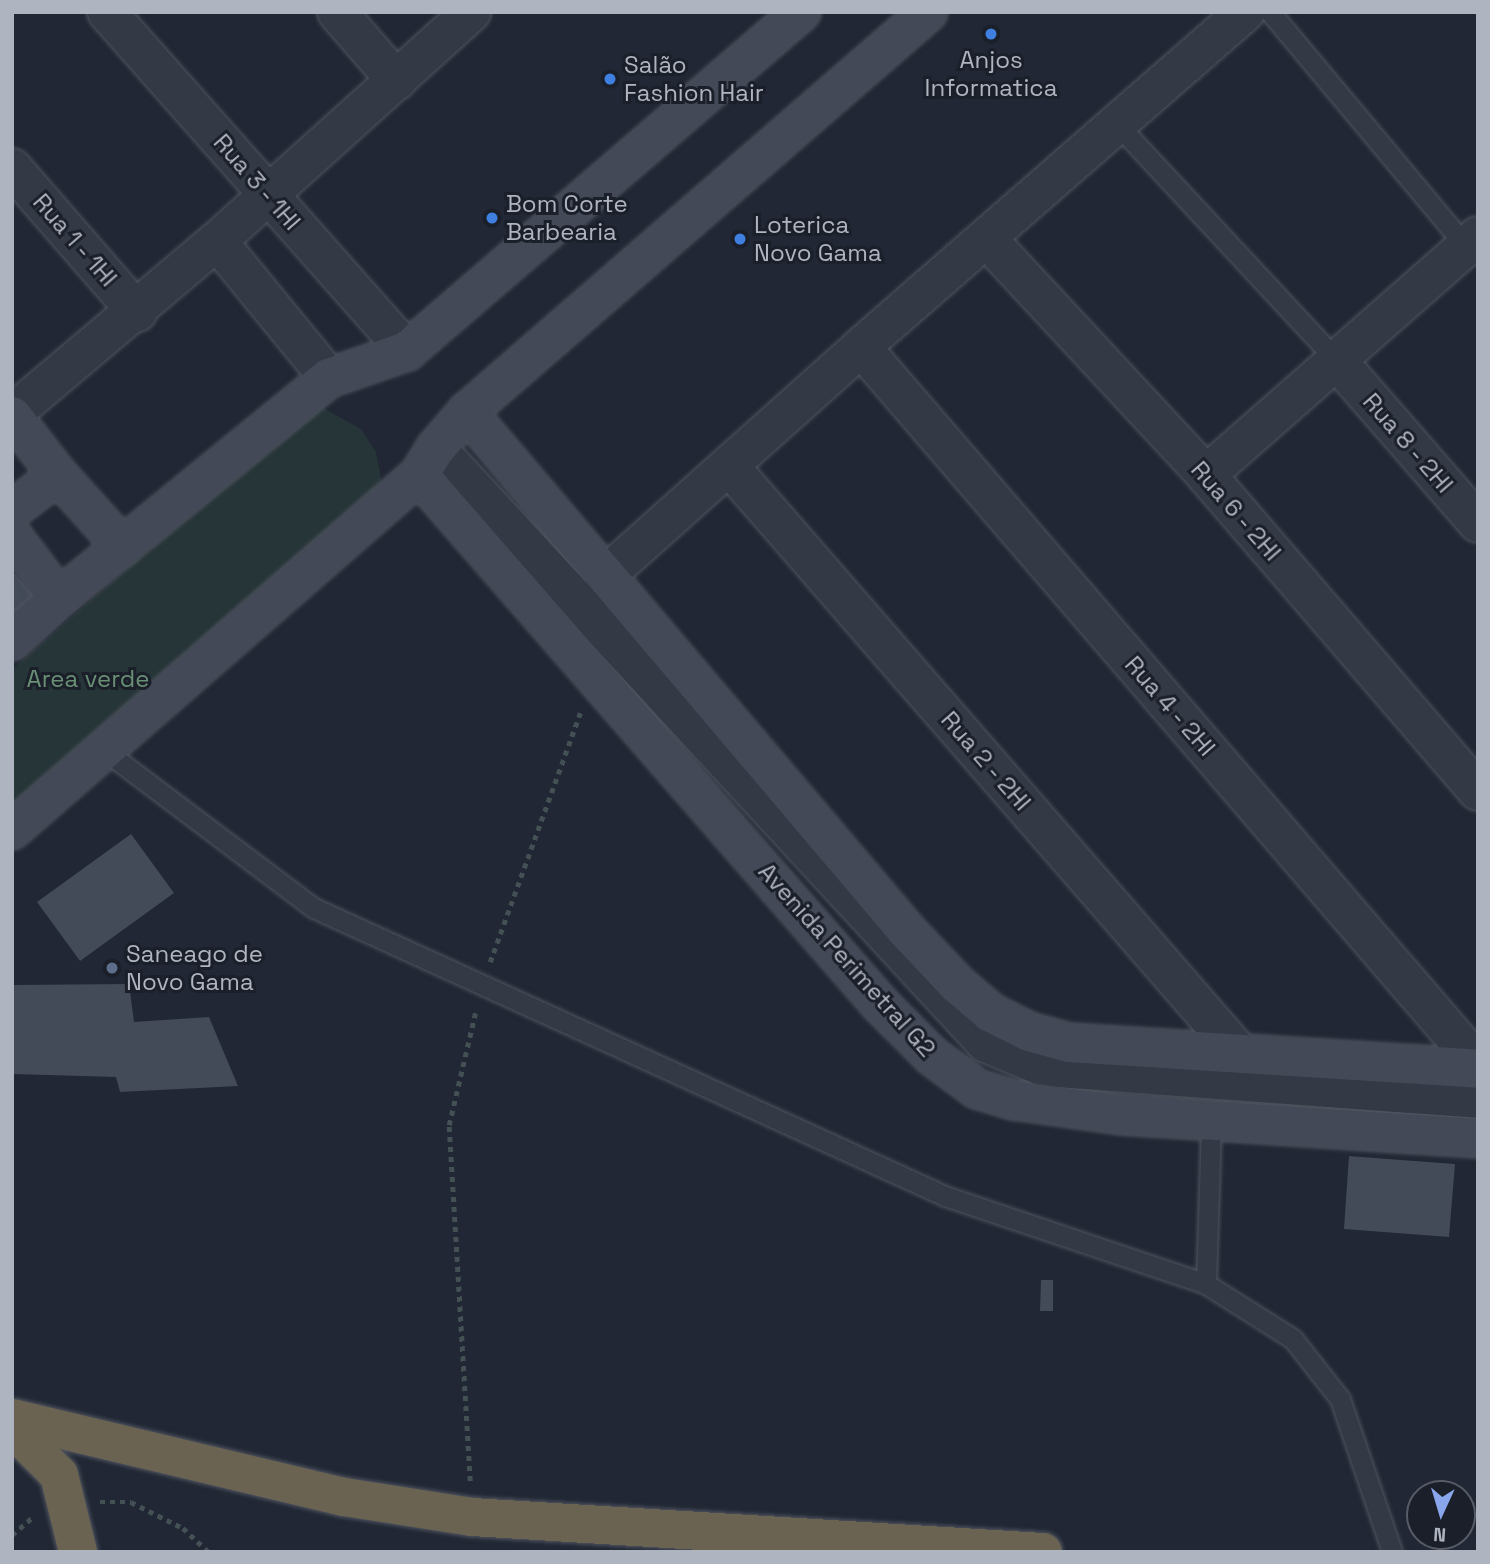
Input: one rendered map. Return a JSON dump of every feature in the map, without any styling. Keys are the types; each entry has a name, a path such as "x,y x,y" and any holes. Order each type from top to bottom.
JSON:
{"highway":[{"path":"12,1419 345,1497 472,1517 1043,1552"},
{"path":"12,1428 59,1475 78,1552"}],"street":[{"name":"Rua 3 - 1HI","path":"107,12 407,352"},
{"path":"337,12 397,80"},
{"path":"122,547 58,475 12,415 218,241 471,12"},
{"path":"12,641 58,598 329,378 407,352 801,12"},
{"path":"12,830 427,461 467,412 928,12"},
{"path":"604,577 861,347 1245,12"},
{"name":"Rua 1 - 1HI","path":"12,168 137,312"},
{"name":"Rua 6 - 2HI","path":"986,238 1206,475 1478,792"},
{"path":"218,241 329,378"},
{"path":"1206,475 1474,248"},
{"name":"Rua 4 - 2HI","path":"861,347 1478,1067"},
{"name":"Rua 8 - 2HI","path":"1338,362 1478,523"},
{"path":"467,412 604,577 907,930 957,984 991,1013 1029,1032 1069,1043 1242,1056 1478,1067"},
{"path":"427,461 986,1044 1044,1067 1478,1099"},
{"name":"Avenida Perimetral G2","path":"427,461 594,673 880,1004 952,1071 977,1089 1014,1100 1122,1115 1478,1139"},
{"name":"Rua 2 - 2HI","path":"729,466 1242,1056"},
{"path":"12,510 58,475"},
{"path":"12,536 58,598"}],"lane":[{"path":"1270,12 1474,248"},
{"path":"1117,124 1338,362"},
{"path":"104,750 314,908 946,1196 1206,1284 1293,1339 1340,1399 1392,1552"},
{"path":"1206,1284 1211,1121"}],"path":[{"path":"472,1517 449,1125 482,985 594,673"},
{"path":"12,1535 44,1507 66,1502 131,1502 183,1528 209,1552"}],"green space":[{"name":"Area verde","path":"323,408 361,429 376,452 382,484 12,822 12,669 294,422"}],"building":[{"path":"12,571 46,609 12,640"},
{"path":"131,834 174,893 80,961 37,902"},
{"path":"129,984 134,1022 209,1017 238,1086 120,1092 116,1077 12,1074 12,985"},
{"path":"1349,1156 1455,1164 1449,1237 1344,1229"},
{"path":"1041,1280 1053,1280 1053,1311 1040,1311"}],"place":[{"name":"Anjos Informatica","path":"991,34"},
{"name":"Salão Fashion Hair","path":"610,79"},
{"name":"Bom Corte Barbearia","path":"492,218"},
{"name":"Loterica Novo Gama","path":"740,239"},
{"name":"Saneago de Novo Gama","path":"112,968"}]}
